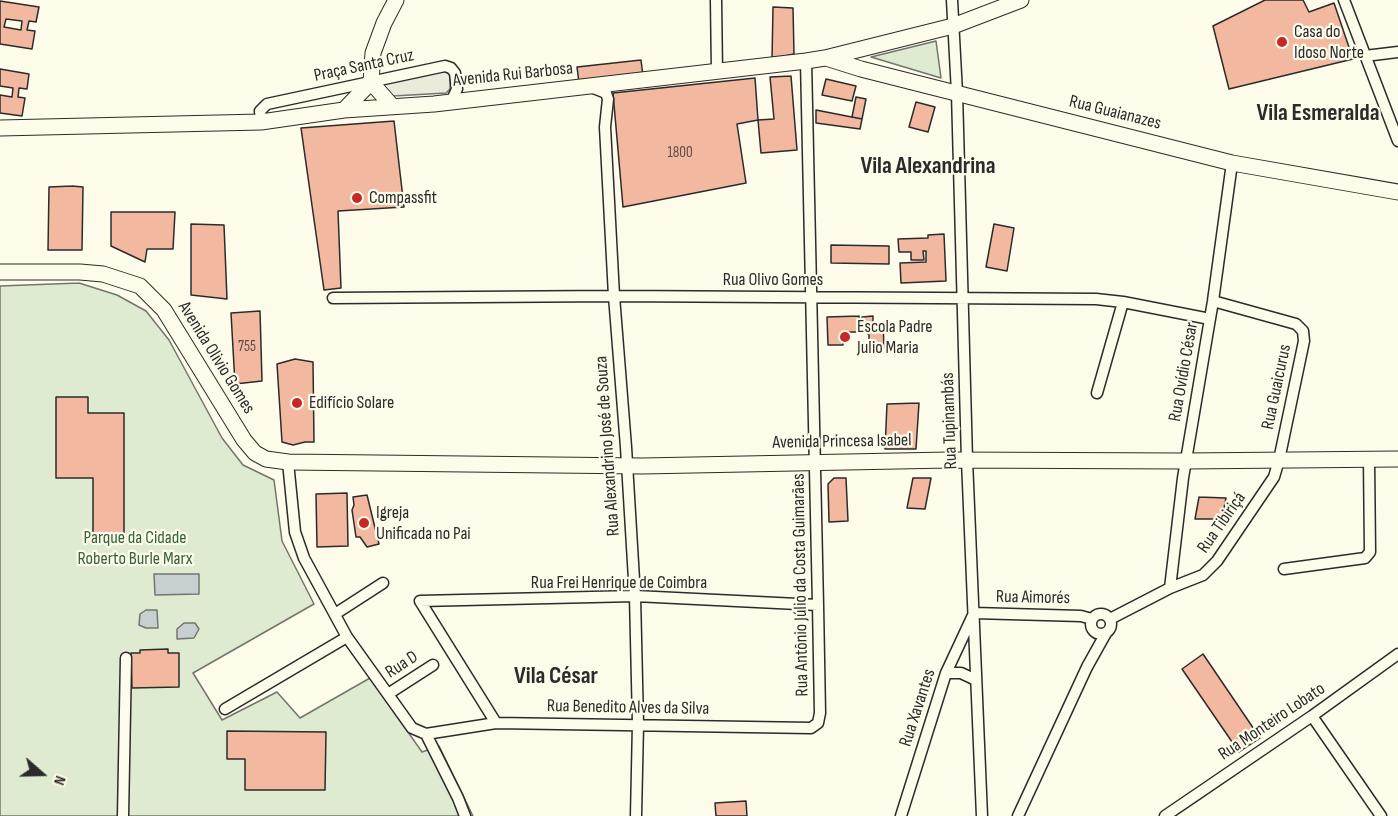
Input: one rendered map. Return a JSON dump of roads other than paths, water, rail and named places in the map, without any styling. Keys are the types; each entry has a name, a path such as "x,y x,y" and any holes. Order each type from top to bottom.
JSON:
{"main road":[{"path":"344,110 371,82 373,53 384,23 396,0"},
{"name":"Avenida Rui Barbosa","path":"0,129 261,122 344,110 451,102 806,61 953,26 1021,0"},
{"name":"Rua Guaianazes","path":"825,58 1232,163 1398,192"},
{"path":"371,82 392,106"},
{"name":"Avenida Olivio Gomes","path":"0,272 103,274 140,286 164,310 244,440 255,453 266,459 288,462"},
{"name":"Avenida Princesa Isabel","path":"288,462 627,465 967,460 1185,462 1398,459"}],"street":[{"path":"716,0 717,72"},
{"name":"Rua Tupinambás","path":"952,0 957,93 967,460 982,816"},
{"path":"1344,0 1398,141"},
{"path":"1365,56 1398,52"},
{"name":"Rua Antônio Júlio da Costa Guimarães","path":"806,61 820,713"},
{"name":"Praça Santa Cruz","path":"261,122 260,111 267,104 445,66 451,68 455,73 457,89 451,102"},
{"name":"Rua Alexandrino José de Souza","path":"588,87 601,90 606,93 608,99 605,127 614,296 635,596 638,724 636,816"},
{"name":"Rua Ovídio César","path":"1170,588 1185,462 1213,301 1232,163"},
{"name":"Rua Olivo Gomes","path":"333,298 614,296 1096,298 1210,319"},
{"name":"Rua Guaicurus","path":"1213,301 1296,324 1303,331 1304,341 1279,460"},
{"path":"1097,393 1123,302"},
{"name":"Rua Tibiriçá","path":"1110,619 1170,588 1203,575 1217,561 1274,477 1279,460"},
{"path":"1284,569 1365,558 1370,552 1370,460"},
{"path":"288,462 295,532 304,558 347,637 412,728 426,734 465,816"},
{"path":"335,614 383,583"},
{"name":"Rua Frei Henrique de Coimbra","path":"496,723 420,601 635,596 818,605"},
{"name":"Rua Aimorés","path":"974,613 1081,616 1092,619"},
{"name":"Rua Xavantes","path":"901,816 946,673 974,613"},
{"path":"1018,816 1087,667 1110,629 1110,619 1103,614 1096,615 1090,626 1094,632 1106,633"},
{"path":"1087,667 1094,632"},
{"path":"225,709 347,637"},
{"name":"Rua Monteiro Lobato","path":"1165,816 1312,716 1398,654"},
{"path":"123,816 126,658"},
{"name":"Rua D","path":"388,694 433,665"},
{"path":"946,673 961,673 976,680"},
{"name":"Rua Benedito Alves da Silva","path":"426,734 496,723 811,728 818,723 820,713"},
{"path":"1312,716 1381,816"}],"place":[{"name":"Casa do Idoso Norte","path":"1282,42"},
{"name":"Compassfit","path":"357,198"},
{"name":"Escola Padre Julio Maria","path":"845,337"},
{"name":"Edifício Solare","path":"297,403"},
{"name":"Igreja Unificada no Pai","path":"364,523"}],"district":[{"name":"Vila Esmeralda","path":"1318,114"},
{"name":"Vila Alexandrina","path":"928,167"},
{"name":"Vila César","path":"556,677"}],"park label":[{"name":"Parque da Cidade Roberto Burle Marx","path":"135,548"}]}
